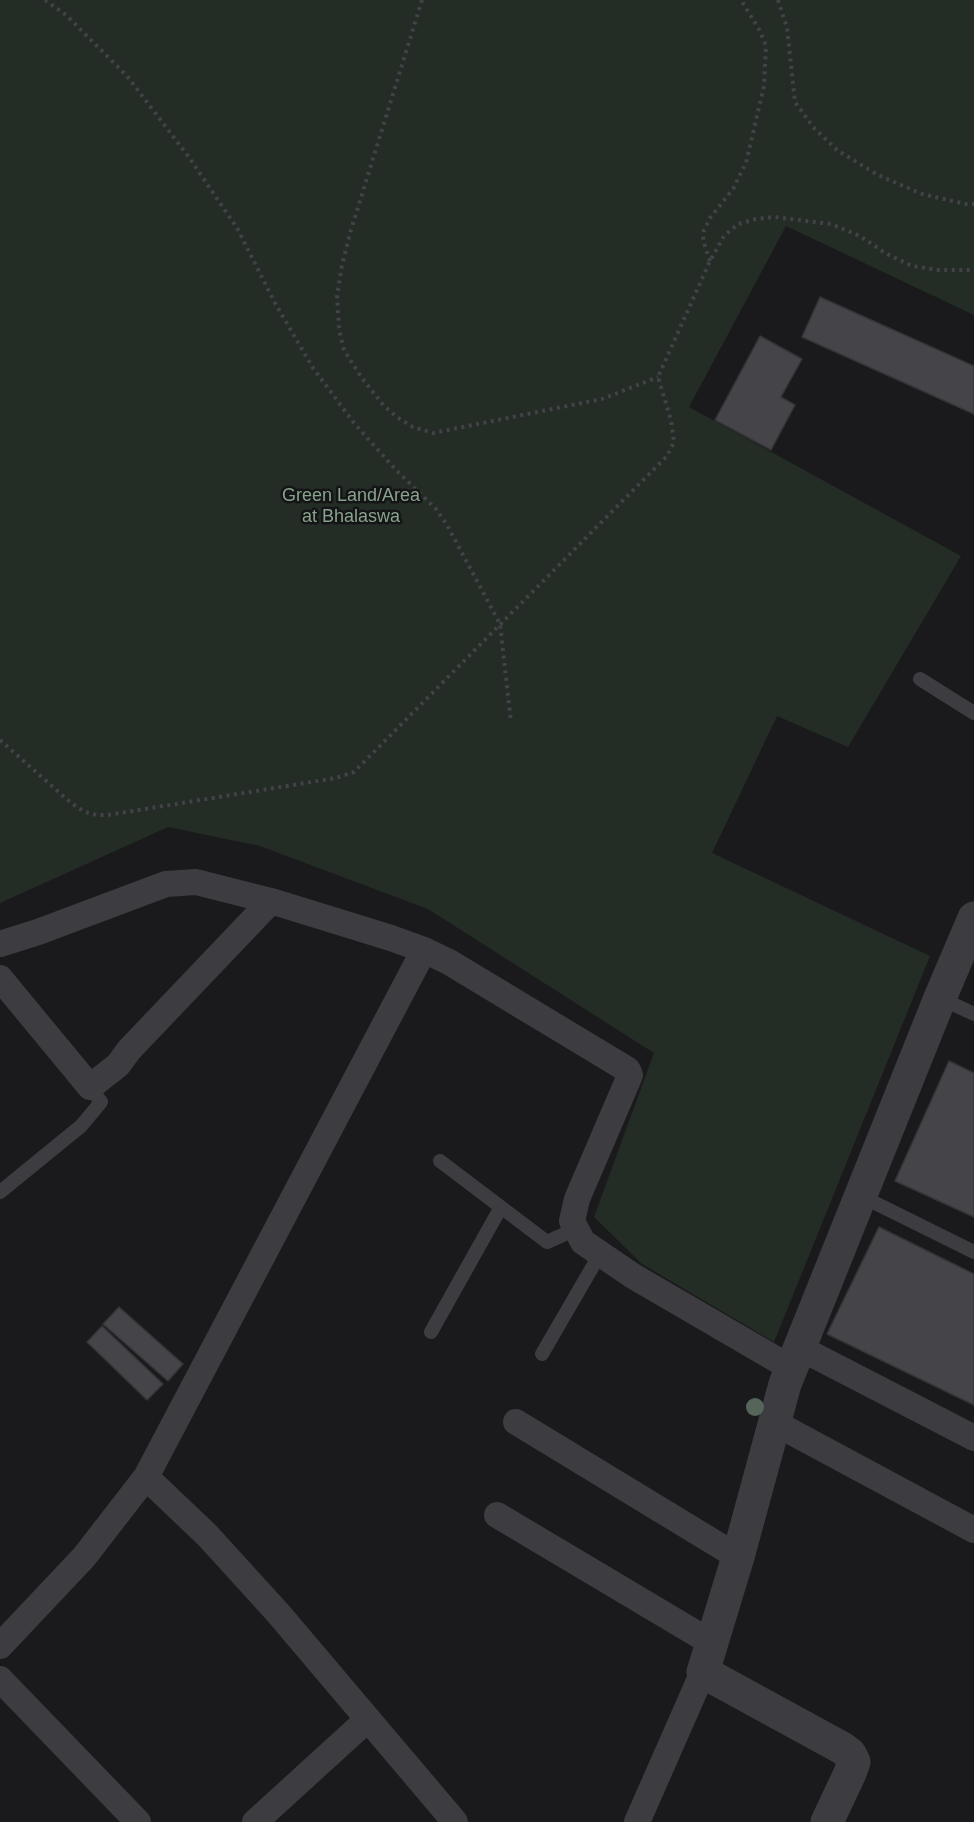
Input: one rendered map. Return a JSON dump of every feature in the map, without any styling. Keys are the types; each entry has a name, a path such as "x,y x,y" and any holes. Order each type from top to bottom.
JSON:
{"street":[{"path":"0,944 166,884 196,882 271,901 391,938 449,962 628,1070 630,1075 577,1198 572,1221 583,1242 633,1276 796,1358 974,1438"},
{"path":"0,978 90,1087 118,1065 129,1050 271,901"},
{"path":"637,1822 708,1658 785,1384 974,918"},
{"path":"0,1646 84,1557 146,1477 424,950"},
{"path":"516,1422 738,1557"},
{"path":"775,1423 974,1530"},
{"path":"146,1477 207,1535 278,1613 455,1822"},
{"path":"497,1515 850,1754 854,1762 827,1822"},
{"path":"0,1679 138,1822"},
{"path":"255,1822 368,1719"}],"lane":[{"path":"920,679 974,713"},
{"path":"940,998 974,1014"},
{"path":"0,1192 81,1126 101,1102 90,1087"},
{"path":"440,1161 547,1242 576,1229"},
{"path":"861,1196 974,1251"},
{"path":"431,1332 501,1207"},
{"path":"542,1354 600,1254"}],"path":[{"path":"45,0 66,15 127,76 188,156 237,228 275,303 313,368 354,423 395,469 436,509 447,525 500,624 511,722"},
{"path":"422,0 342,265 337,296 339,329 344,350 352,363 384,406 413,427 433,433 602,399 658,377"},
{"path":"710,261 703,240 704,230 710,218 733,189 746,162 764,86 766,46 760,31 741,0"},
{"path":"778,0 787,28 795,102 813,127 837,150 878,175 922,194 974,204"},
{"path":"0,740 71,803 85,812 108,815 336,778 354,772 667,456 674,442 671,420 658,377 710,261 724,236 738,224 774,217 831,224 860,236 885,253 912,266 938,270 974,270"}],"green space":[{"name":"Green Land/Area at Bhalaswa","path":"0,0 974,0 974,315 786,226 689,407 961,556 848,747 777,716 712,853 930,956 774,1342 642,1264 594,1217 654,1053 428,909 260,846 168,827 0,903"}],"building":[{"path":"820,297 974,366 974,414 802,337"},
{"path":"760,336 802,359 781,397 795,405 771,450 715,420"},
{"path":"949,1061 974,1073 974,1217 895,1181"},
{"path":"879,1227 974,1274 974,1405 827,1334"},
{"path":"119,1307 183,1364 168,1381 103,1324"},
{"path":"102,1326 163,1384 147,1400 87,1342"}]}
